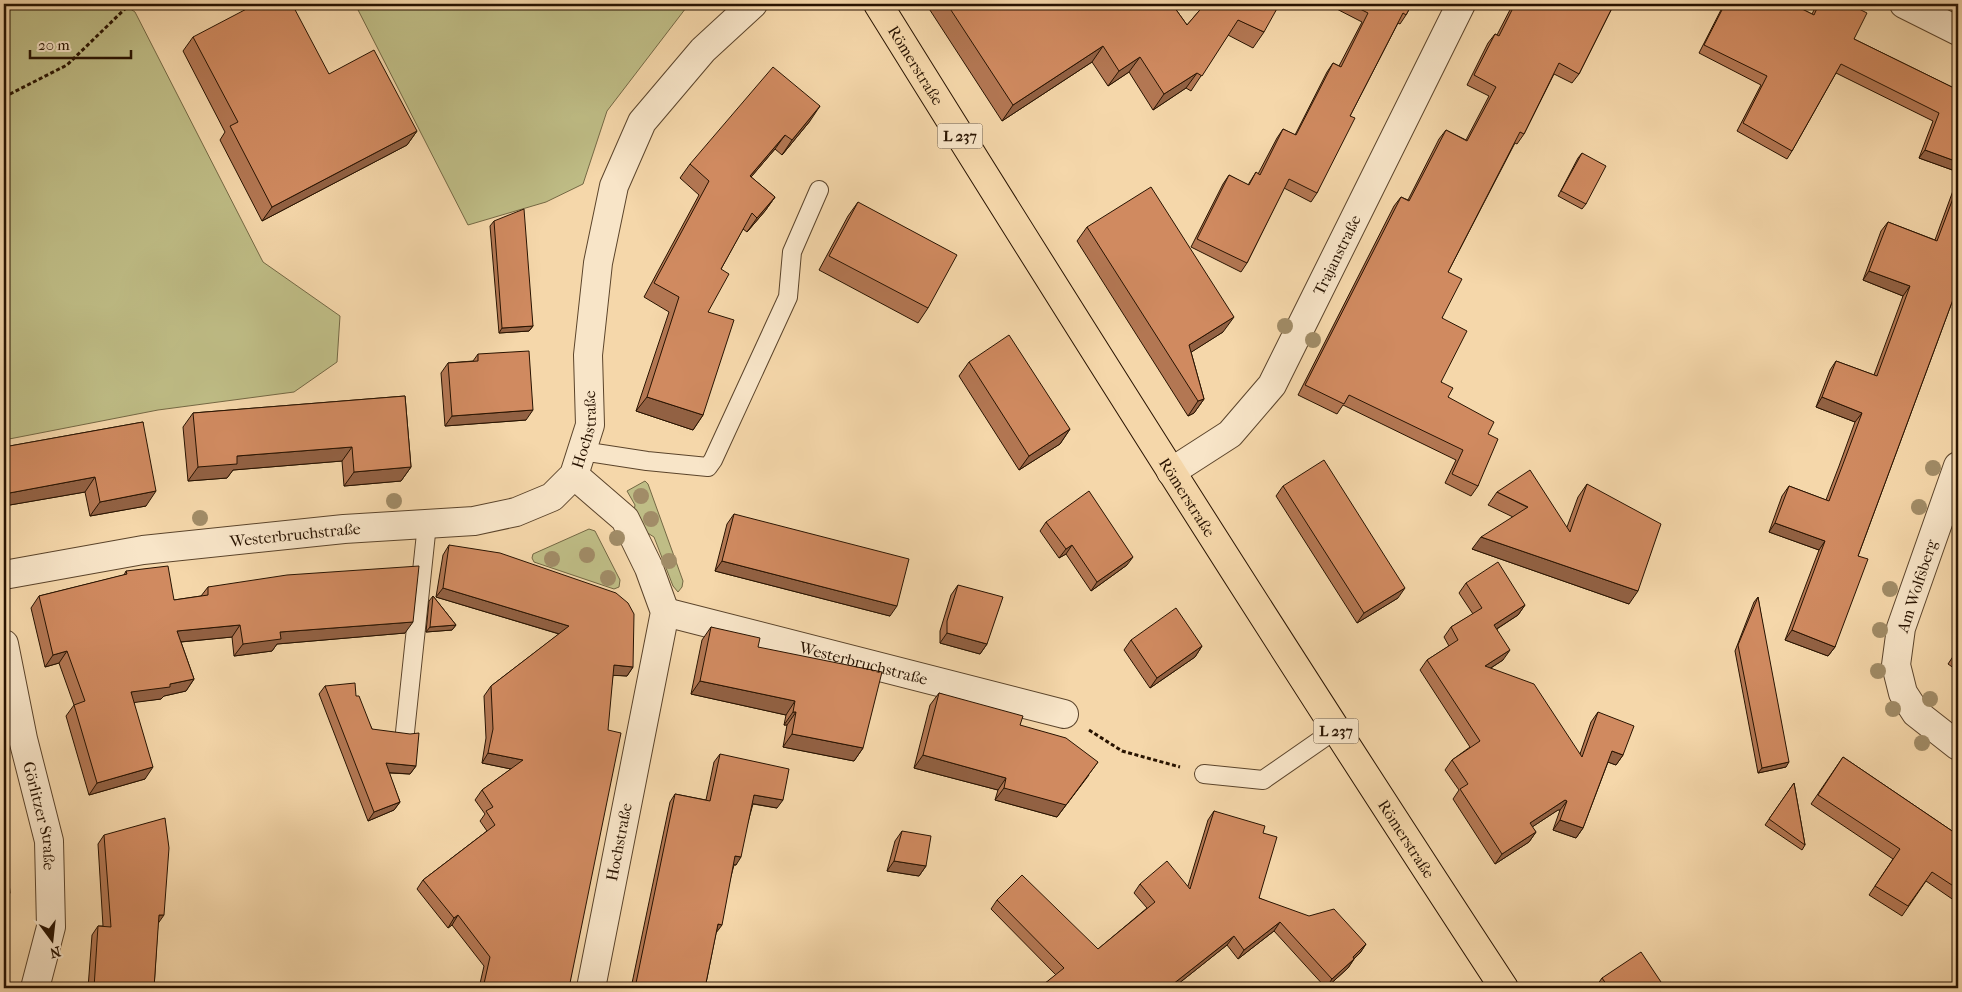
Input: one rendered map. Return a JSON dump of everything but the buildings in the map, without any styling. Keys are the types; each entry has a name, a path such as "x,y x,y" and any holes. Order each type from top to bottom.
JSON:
{"main road":[{"name":"Römerstraße","path":"878,4 1335,730 1504,988"}],"street":[{"name":"Hochstraße","path":"591,988 664,612 650,568 625,519 578,463 590,425 588,355 598,263 614,186 642,122 703,50 752,4"},
{"name":"Trajanstraße","path":"1171,472 1230,434 1272,385 1461,4"},
{"path":"1904,4 1958,31"},
{"name":"Westerbruchstraße","path":"4,575 143,550 344,529 474,521 516,512 552,497 578,463"},
{"name":"Am Wolfsberg","path":"1958,466 1901,628 1896,665 1903,693 1916,713 1958,746"},
{"name":"Westerbruchstraße","path":"664,612 1064,714"},
{"name":"Görlitzer Straße","path":"4,644 23,739 48,841 51,927 35,988"}],"lane":[{"path":"578,463 646,461 708,466 713,460 788,297 792,252 819,190"},
{"path":"405,732 427,524"},
{"path":"1204,774 1263,780 1335,730"}],"path":[{"path":"4,97 67,65 130,4"},
{"path":"1064,714 1122,751 1204,774"}],"shaded area":[{"path":"4,4 123,4 135,12 263,262 340,316 337,362 294,392 158,410 4,440"},
{"path":"355,4 689,4 607,111 583,184 546,202 468,225"},
{"path":"645,481 648,484 683,581 682,587 678,592 673,586 654,537 646,532 634,511 635,505 627,491"},
{"path":"589,529 595,531 620,580 619,587 614,589 534,562 533,554"}]}
